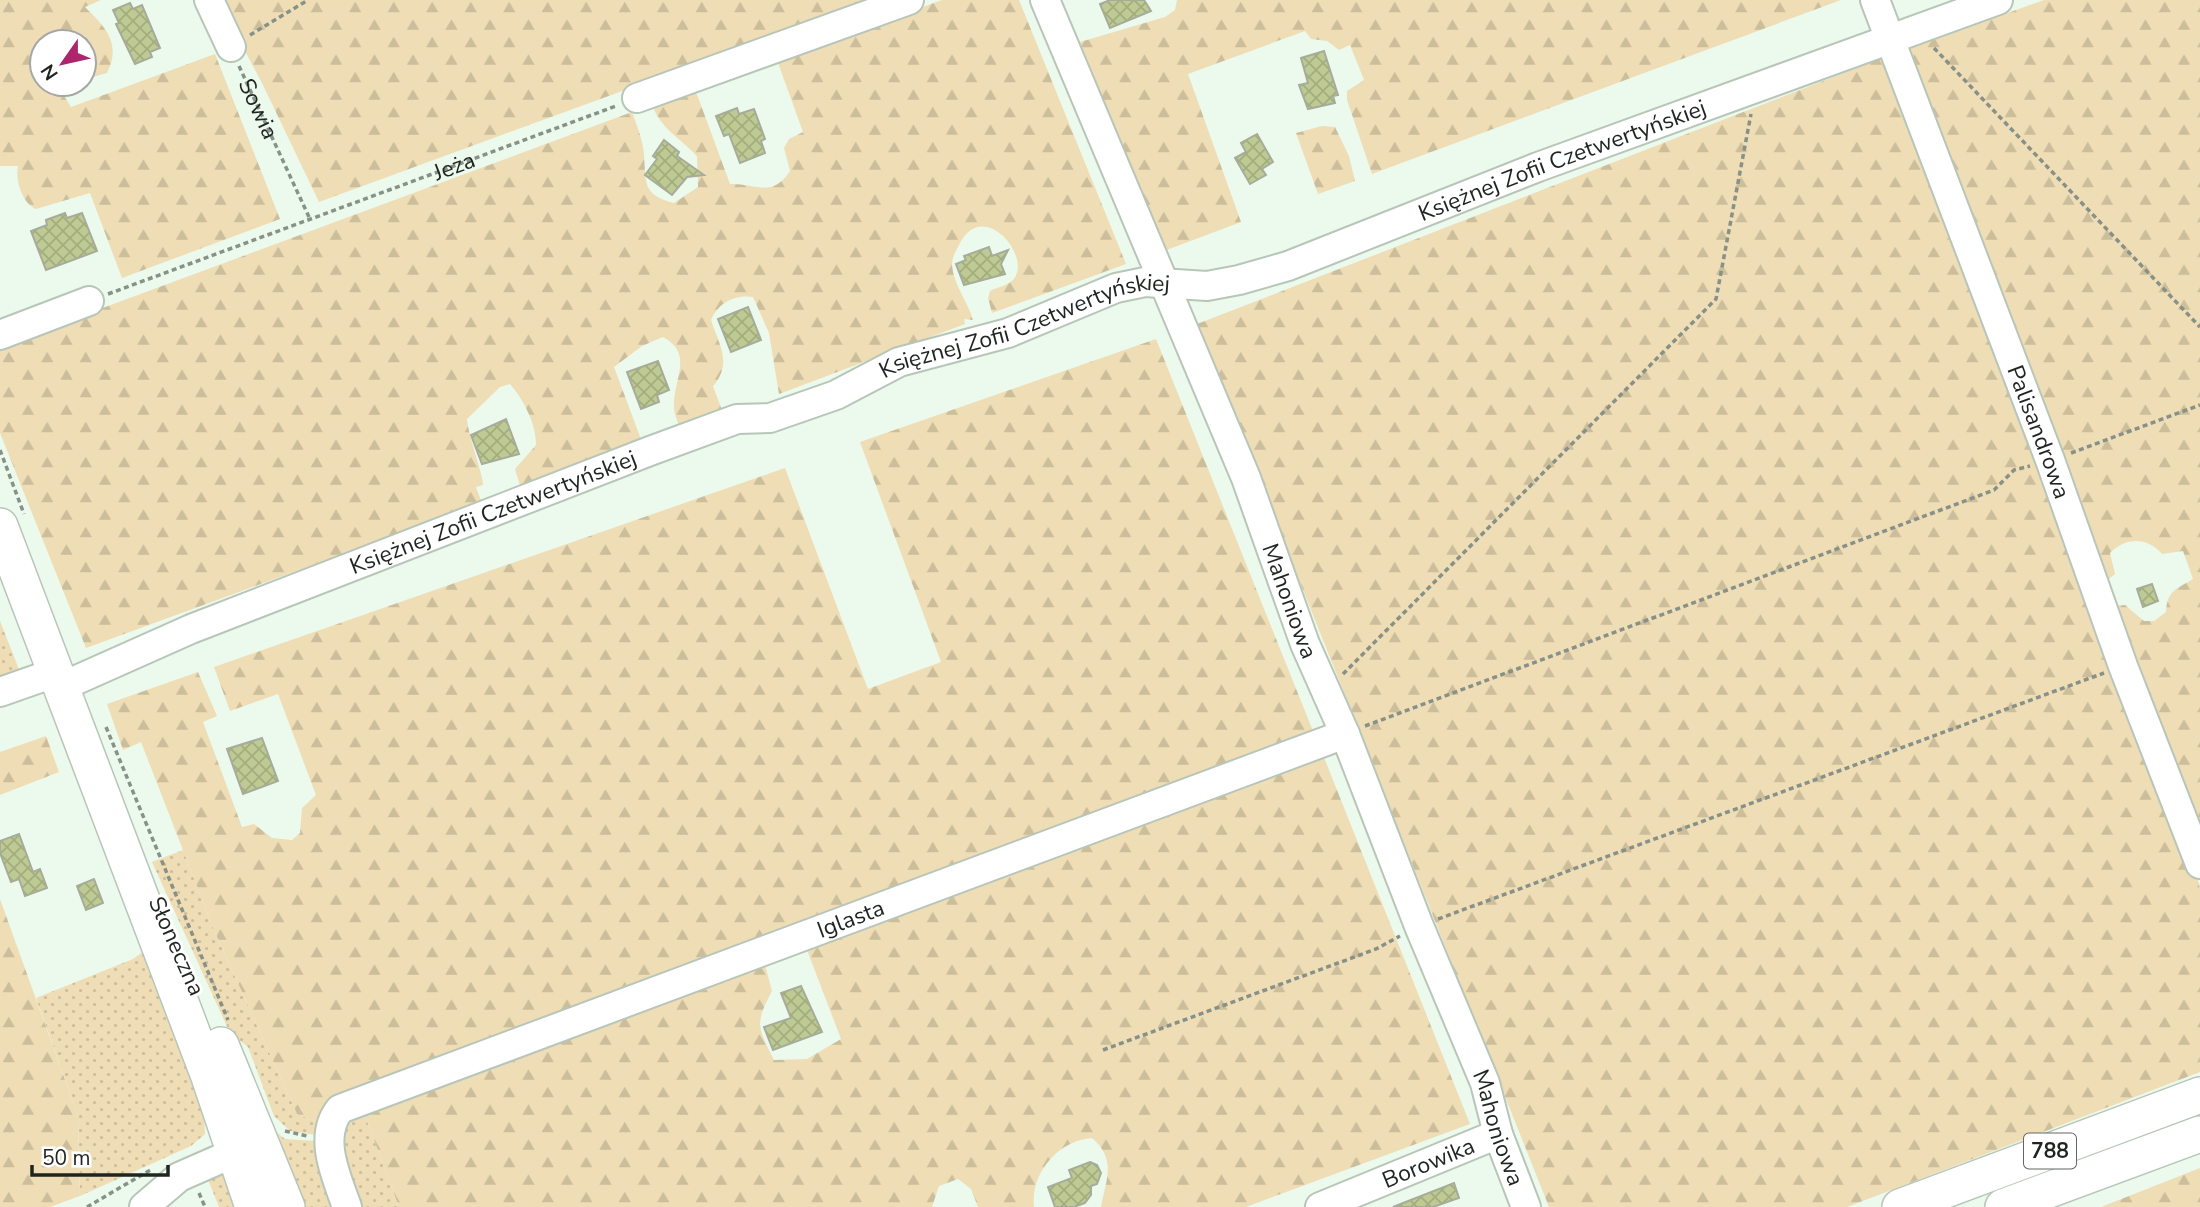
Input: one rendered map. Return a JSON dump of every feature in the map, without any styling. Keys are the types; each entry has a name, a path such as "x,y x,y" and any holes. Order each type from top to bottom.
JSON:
{"main road":[{"name":"Słoneczna","path":"14,526 60,679 288,1207"},
{"name":"788","path":"1900,1207 2200,1095"},
{"name":"788","path":"2003,1207 2200,1134"},
{"name":"Słoneczna","path":"253,1207 259,1141"}],"street":[{"path":"209,0 231,47"},
{"path":"637,98 909,0"},
{"name":"Mahoniowa","path":"1045,0 1246,478 1300,631 1345,734 1419,926 1485,1083 1497,1134 1526,1207"},
{"name":"Palisandrowa","path":"1875,0 2050,460 2123,666 2200,864"},
{"name":"Księżnej Zofii Czetwertyńskiej","path":"0,692 60,679 650,451 737,419 770,418 823,400 899,362 1008,333 1116,288 1145,282 1208,286 1239,281 1288,266 1538,167 1998,0"},
{"path":"0,335 89,301"},
{"name":"Iglasta","path":"330,1139 334,1116 340,1109 357,1102 1345,734"},
{"name":"Borowika","path":"1320,1207 1497,1134"},
{"path":"330,1139 334,1171 347,1207"},
{"path":"144,1207 174,1180 259,1141"}],"path":[{"path":"231,47 308,0"},
{"path":"1918,31 2200,327"},
{"name":"Sowia","path":"231,47 309,217"},
{"path":"1326,691 1716,299 1756,88"},
{"name":"Jeża","path":"89,301 309,217 637,98"},
{"path":"1345,734 1994,490 2014,470 2050,460 2200,405"},
{"path":"0,450 14,526"},
{"path":"1103,1051 1376,949 1419,926 2123,666"},
{"path":"102,716 230,1024"},
{"path":"259,1141 289,1134 330,1139"},
{"path":"87,1207 158,1166"}],"green space":[{"path":"0,0 101,0 85,7 105,29 112,44 113,53 107,73 98,76 98,28 28,28 28,98 66,98 71,107 215,54 280,219 122,278 90,193 36,209 27,202 21,190 18,166 0,166"},
{"path":"218,0 871,0 319,202 262,83"},
{"path":"942,0 1019,0 1126,264 992,313 988,298 990,291 1012,281 1018,269 1011,245 1002,235 991,228 980,227 969,232 959,245 952,262 955,279 973,320 964,319 965,324 779,394 769,333 753,297 734,298 723,304 711,320 722,354 722,370 713,386 723,413 680,429 674,405 680,358 678,350 663,337 642,346 614,367 642,442 521,489 515,469 536,445 534,429 524,405 510,384 500,387 467,419 483,481 483,485 476,487 482,503 86,648 0,433 0,346 632,112 640,133 648,186 656,196 674,203 698,187 697,156 666,127 652,105 695,89 730,184 763,188 777,185 790,171 784,148 789,139 803,132 777,60"},
{"path":"1177,0 1841,0 1372,174 1347,100 1347,91 1364,80 1350,45 1339,50 1327,41 1311,39 1305,31 1188,74 1241,222 1164,251 1080,42 1165,17 1175,10"},
{"path":"2044,0 2200,0 2200,848 2111,606 2125,605 2144,621 2154,621 2166,612 2171,595 2193,579 2183,551 2162,554 2143,542 2123,544 2110,553 2115,574 2103,584 1908,49"},
{"path":"1885,57 2192,857 2200,888 2200,1072 1847,1207 1549,1207 1197,324"},
{"path":"1322,126 1335,127 1349,156 1355,181 1318,194 1296,133"},
{"path":"1156,339 1315,736 319,1123 297,1114 214,930 141,742 123,750 107,704 198,672 217,716 203,722 242,827 254,824 272,838 292,840 300,833 302,808 316,795 278,694 230,711 214,667 785,468 868,689 941,662 860,442"},
{"path":"0,621 20,672 0,680"},
{"path":"46,736 59,772 0,795 0,752"},
{"path":"1323,755 1470,1124 1246,1207 1101,1207 1107,1179 1107,1162 1100,1146 1092,1138 1068,1145 1049,1160 1037,1182 1034,1207 978,1207 971,1189 958,1179 939,1186 932,1207 399,1207 364,1113 765,965 772,991 762,1011 760,1026 764,1040 774,1060 807,1059 841,1039 807,950"},
{"path":"183,850 214,930 297,1114 319,1123 316,1135 290,1131 274,1116 248,1047 230,1033 152,862"},
{"path":"0,899 78,1116 80,1196 50,1207 0,1207"},
{"path":"144,951 204,1117 205,1134 191,1146 80,1196 78,1116 36,998 133,959"},
{"path":"364,1113 399,1207 359,1207 338,1140 343,1124"},
{"path":"266,1124 285,1139 317,1141 331,1207 301,1207"},
{"path":"229,1168 246,1207 219,1207 207,1177"},
{"path":"2200,1168 2200,1207 2101,1207"}],"building":[{"path":"1110,0 1144,0 1151,11 1110,28 1100,4"},
{"path":"130,3 133,9 142,5 160,48 150,52 152,57 135,64 116,24 119,23 113,10"},
{"path":"1324,51 1338,95 1333,96 1335,103 1308,109 1299,85 1308,83 1301,58"},
{"path":"737,108 739,114 754,109 765,139 761,141 765,153 740,163 729,134 724,136 716,116"},
{"path":"1257,134 1273,162 1262,169 1266,175 1250,184 1235,158 1246,152 1241,143"},
{"path":"664,140 679,152 677,156 704,175 687,177 672,195 645,175 657,159 653,156"},
{"path":"65,213 67,218 82,213 97,251 46,270 31,231 47,225 46,220"},
{"path":"989,247 992,256 1008,250 1001,264 1005,274 964,285 956,264 966,260 964,256"},
{"path":"748,307 761,340 731,352 718,319"},
{"path":"658,361 669,390 657,395 659,402 641,409 627,372"},
{"path":"506,419 519,454 482,464 471,435"},
{"path":"2152,584 2158,601 2143,607 2137,589"},
{"path":"262,738 278,781 243,794 227,749"},
{"path":"19,834 33,872 40,869 47,888 25,896 19,879 11,882 0,853 0,841"},
{"path":"94,879 103,903 86,910 77,886"},
{"path":"801,986 822,1032 773,1050 764,1027 791,1018 781,993"},
{"path":"1090,1162 1097,1165 1101,1173 1097,1184 1091,1186 1091,1195 1085,1203 1074,1207 1055,1207 1048,1187 1072,1178 1069,1170"},
{"path":"1454,1183 1459,1198 1433,1207 1393,1207"}]}
